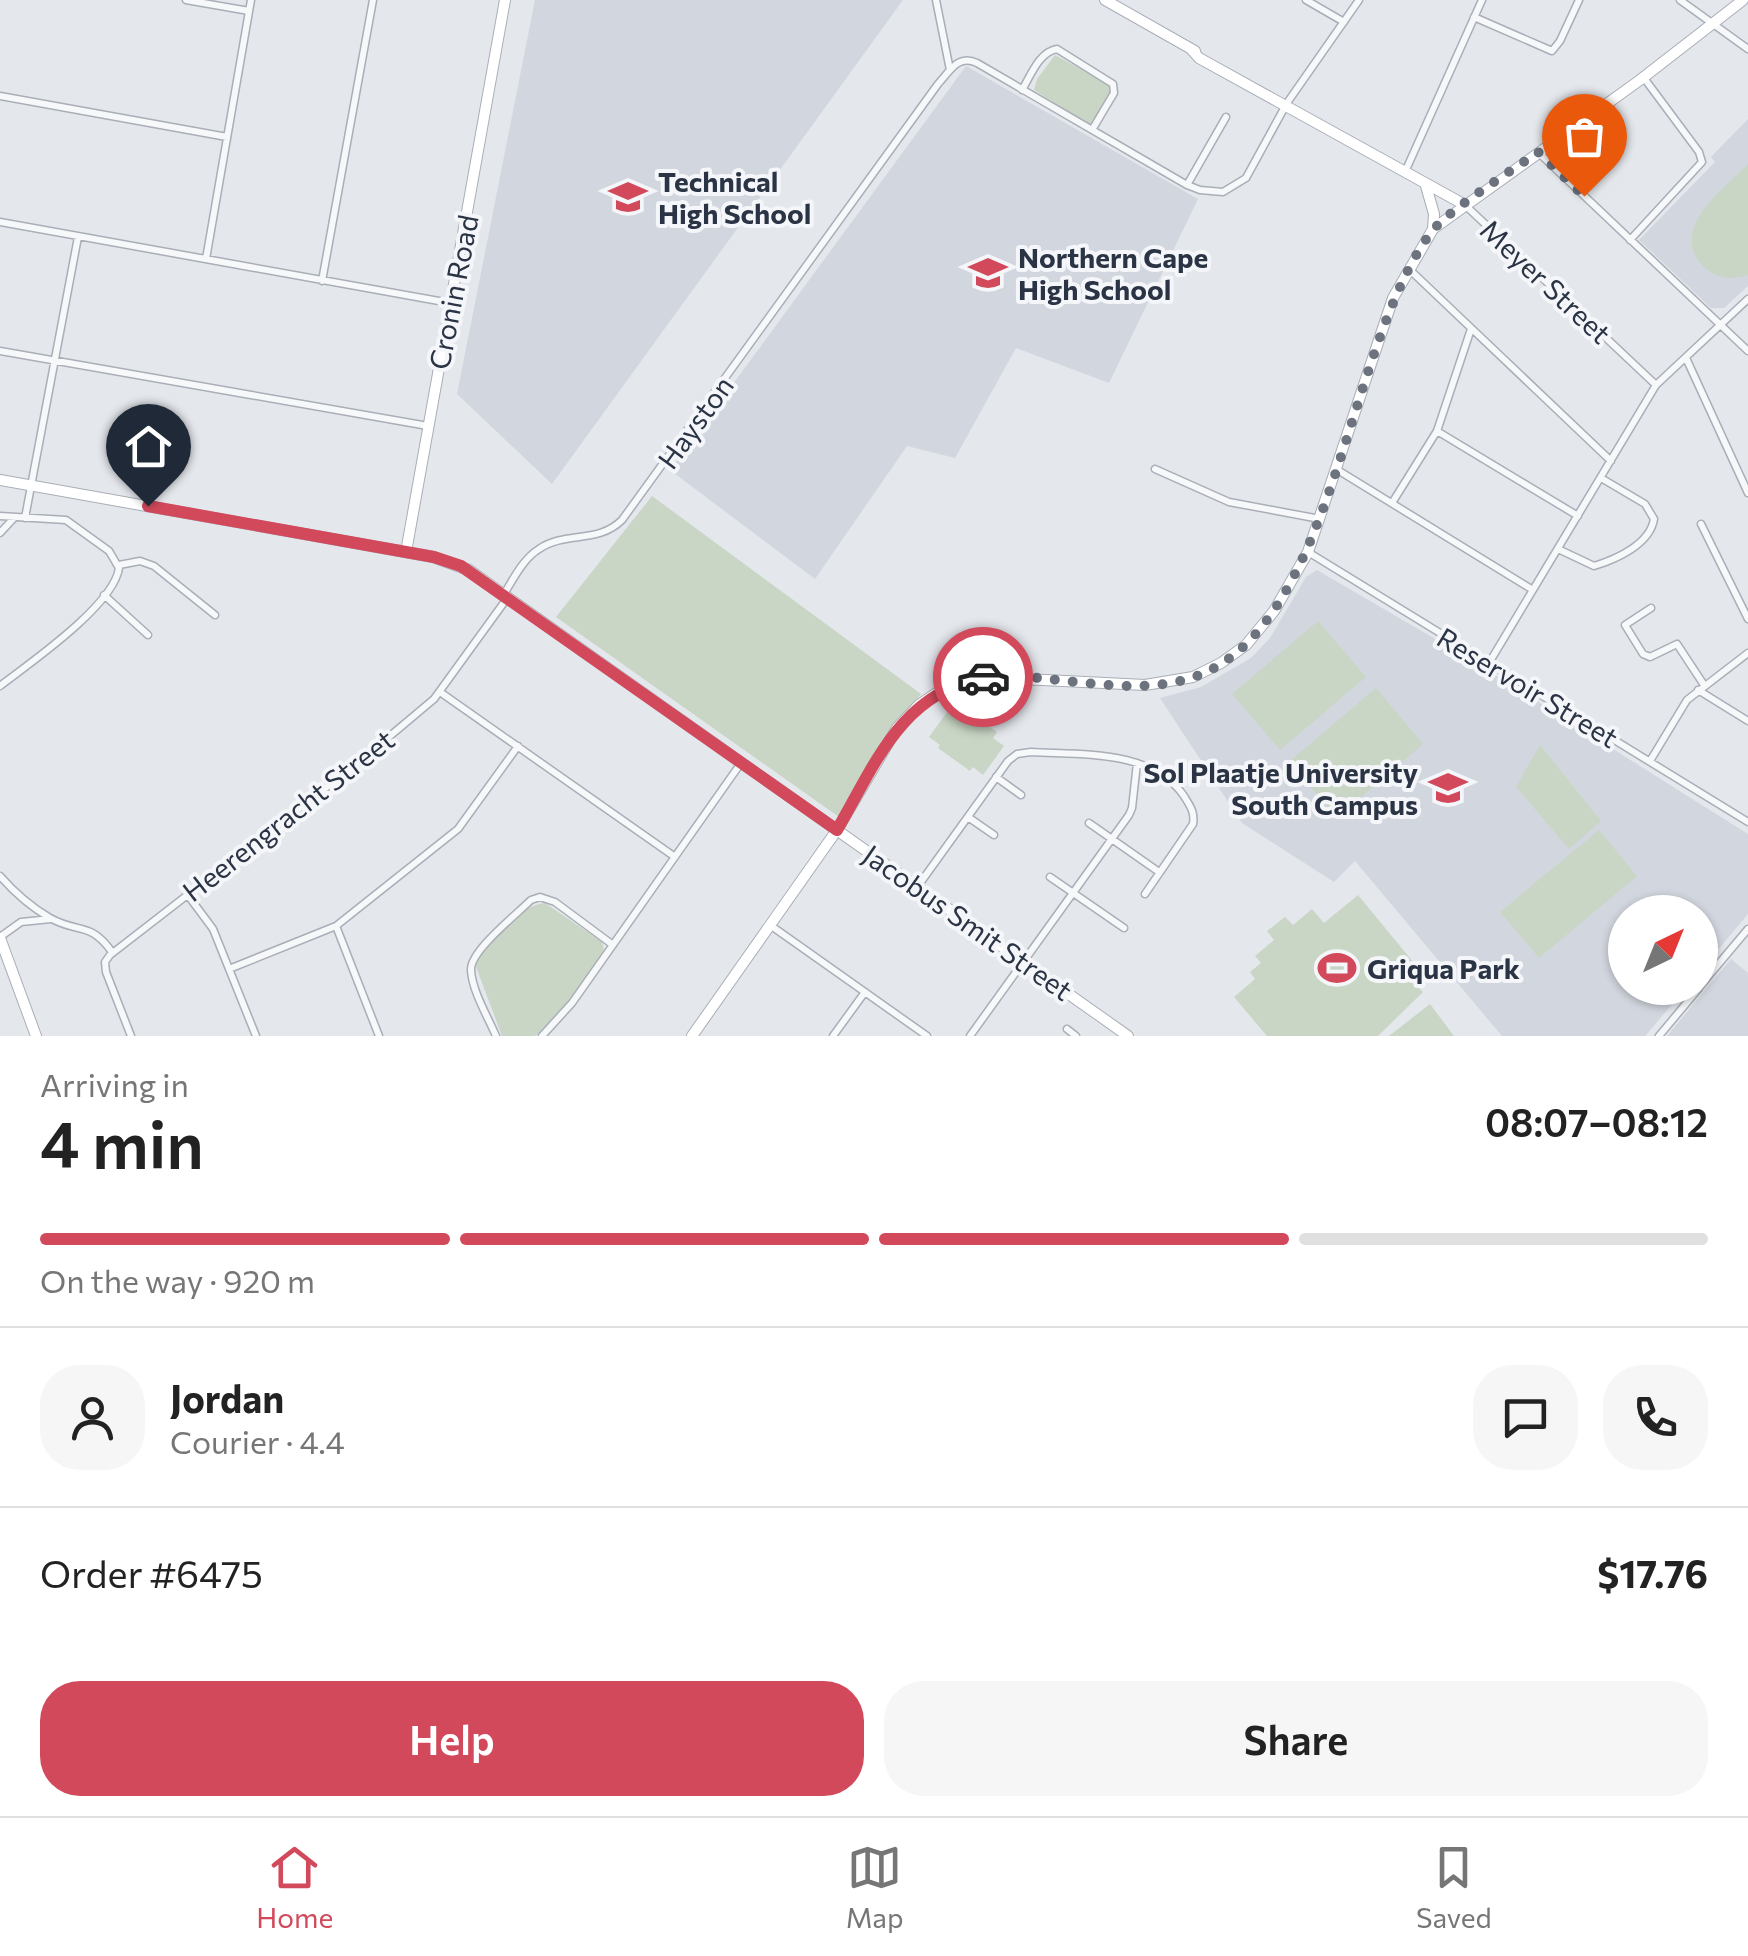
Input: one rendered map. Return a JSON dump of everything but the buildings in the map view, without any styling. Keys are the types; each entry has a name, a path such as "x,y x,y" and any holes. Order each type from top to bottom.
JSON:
{"street":[{"path":"186,0 248,10"},
{"path":"206,260 251,0"},
{"path":"322,280 373,0"},
{"name":"Cronin Road","path":"406,552 508,0"},
{"path":"936,0 950,70"},
{"name":"Meyer Street","path":"1105,0 1465,206 1656,385"},
{"path":"1306,0 1344,22"},
{"path":"950,70 959,61 969,60 1187,185 1213,192 1239,184 1253,167 1286,105 1359,0"},
{"path":"1405,173 1482,0"},
{"path":"1474,16 1552,51 1579,0"},
{"path":"1680,0 1748,49"},
{"path":"692,1036 837,830 897,728 935,694 956,683 998,676 1145,685 1192,677 1234,655 1260,630 1308,552 1377,338 1409,269 1434,229 1742,0"},
{"path":"1022,90 1052,48 1105,76 1114,84 1114,93 1092,130"},
{"name":"Hayston","path":"506,596 523,564 538,549 597,536 622,520 950,70"},
{"path":"1630,240 1702,162 1699,152 1643,77"},
{"path":"0,96 227,137"},
{"path":"1187,185 1226,117"},
{"path":"1538,152 1748,351"},
{"path":"1426,186 1432,200 1434,229"},
{"path":"0,222 451,304"},
{"path":"25,518 78,237"},
{"path":"1409,269 1612,461"},
{"path":"1489,663 1656,385 1748,299"},
{"path":"1392,503 1437,430 1471,329"},
{"path":"0,351 428,426"},
{"path":"1686,358 1748,493"},
{"path":"1437,430 1578,516"},
{"path":"1335,468 1534,590"},
{"path":"1155,469 1229,502 1320,519"},
{"path":"1558,549 1594,566 1617,557 1648,536 1654,519 1650,508 1601,478"},
{"name":"Jacobus Smit Street","path":"0,480 455,563 1128,1036"},
{"path":"0,516 58,518 72,523 109,551 118,565 116,580 72,630 0,686"},
{"path":"0,533 14,518"},
{"path":"1701,524 1748,619"},
{"name":"Reservoir Street","path":"1308,552 1748,822"},
{"path":"118,565 138,561 150,564 215,615"},
{"path":"104,595 148,636"},
{"name":"Heerengracht Street","path":"112,952 359,762 440,692 506,596"},
{"path":"1651,608 1626,625 1643,654 1650,657 1677,644 1701,688 1748,722"},
{"path":"1650,761 1681,708 1748,653"},
{"path":"440,692 674,857"},
{"path":"228,969 336,926 458,830 518,746"},
{"path":"918,888 1008,761 1024,753 1125,759 1170,779 1194,814 1193,824 1146,894"},
{"path":"542,1036 572,1003 742,762"},
{"path":"970,1036 1132,808 1137,763"},
{"path":"996,778 1021,794"},
{"path":"968,817 994,835"},
{"path":"1089,823 1160,872"},
{"path":"0,876 12,890"},
{"path":"1050,877 1124,928"},
{"path":"0,885 52,919 95,932 112,952 105,962 106,972 130,1036"},
{"path":"187,894 213,928 256,1036"},
{"path":"496,1036 472,979 472,962 532,900 540,897 555,902 613,945"},
{"path":"36,1036 0,937 22,922 52,919"},
{"path":"770,925 927,1036"},
{"path":"336,926 379,1036"},
{"path":"1718,965 1748,929"},
{"path":"833,1036 865,992"},
{"path":"1659,1036 1685,1005"},
{"path":"1067,1030 1076,1036"}],"shaded area":[{"name":"Technical High School","path":"535,0 903,0 552,484 457,394"},
{"name":"Northern Cape High School","path":"966,66 1198,199 1109,383 1016,348 955,458 907,446 815,579 670,470"},
{"path":"1748,119 1748,286 1724,308 1711,308 1639,240 1715,162 1711,157"},
{"name":"Sol Plaatje University South Campus","path":"1317,570 1473,661 1748,834 1748,914 1718,950 1718,895 1608,895 1608,1005 1671,1005 1645,1036 1502,1036 1355,861 1334,882 1242,823 1160,698 1201,687 1251,658 1270,638 1306,577"},
{"path":"1731,959 1748,973 1748,1036 1667,1036 1693,1005 1718,1005 1718,975"}],"green space":[{"path":"1055,55 1113,87 1115,91 1093,123 1088,124 1034,90 1037,79"},
{"path":"1748,164 1748,275 1725,277 1704,267 1694,253 1691,239 1703,211"},
{"path":"652,496 921,694 839,817 556,617"},
{"path":"1318,621 1366,677 1280,750 1232,694"},
{"path":"1376,688 1423,744 1337,818 1289,762"},
{"path":"966,711 997,732 993,738 1004,746 983,775 973,767 970,771 929,737 947,712 959,721"},
{"path":"1540,745 1601,821 1569,849 1516,787"},
{"path":"1599,830 1637,876 1614,895 1608,895 1608,900 1539,958 1500,912"},
{"name":"Griqua Park","path":"1358,895 1423,974 1412,982 1423,992 1378,1036 1267,1036 1234,997 1255,979 1250,972 1261,963 1255,956 1274,940 1267,931 1285,917 1293,925 1312,909 1324,923"},
{"path":"545,903 602,942 604,950 562,1011 543,1031 534,1036 502,1036 475,964 515,918"},
{"path":"1430,1004 1454,1036 1389,1036"}],"way so far":[{"path":"983,677 1145,685 1192,677 1234,655 1274,611 1308,552 1377,338 1393,298 1434,229 1538,152 1584,196"}],"place":[{"name":"Technical High School","path":"628,197"},
{"name":"Northern Cape High School","path":"988,273"},
{"name":"Sol Plaatje University South Campus","path":"1448,788"},
{"name":"Griqua Park","path":"1337,968"}],"route":[{"path":"148,506 434,557 461,566 837,830 906,717 944,688 983,677"}]}
